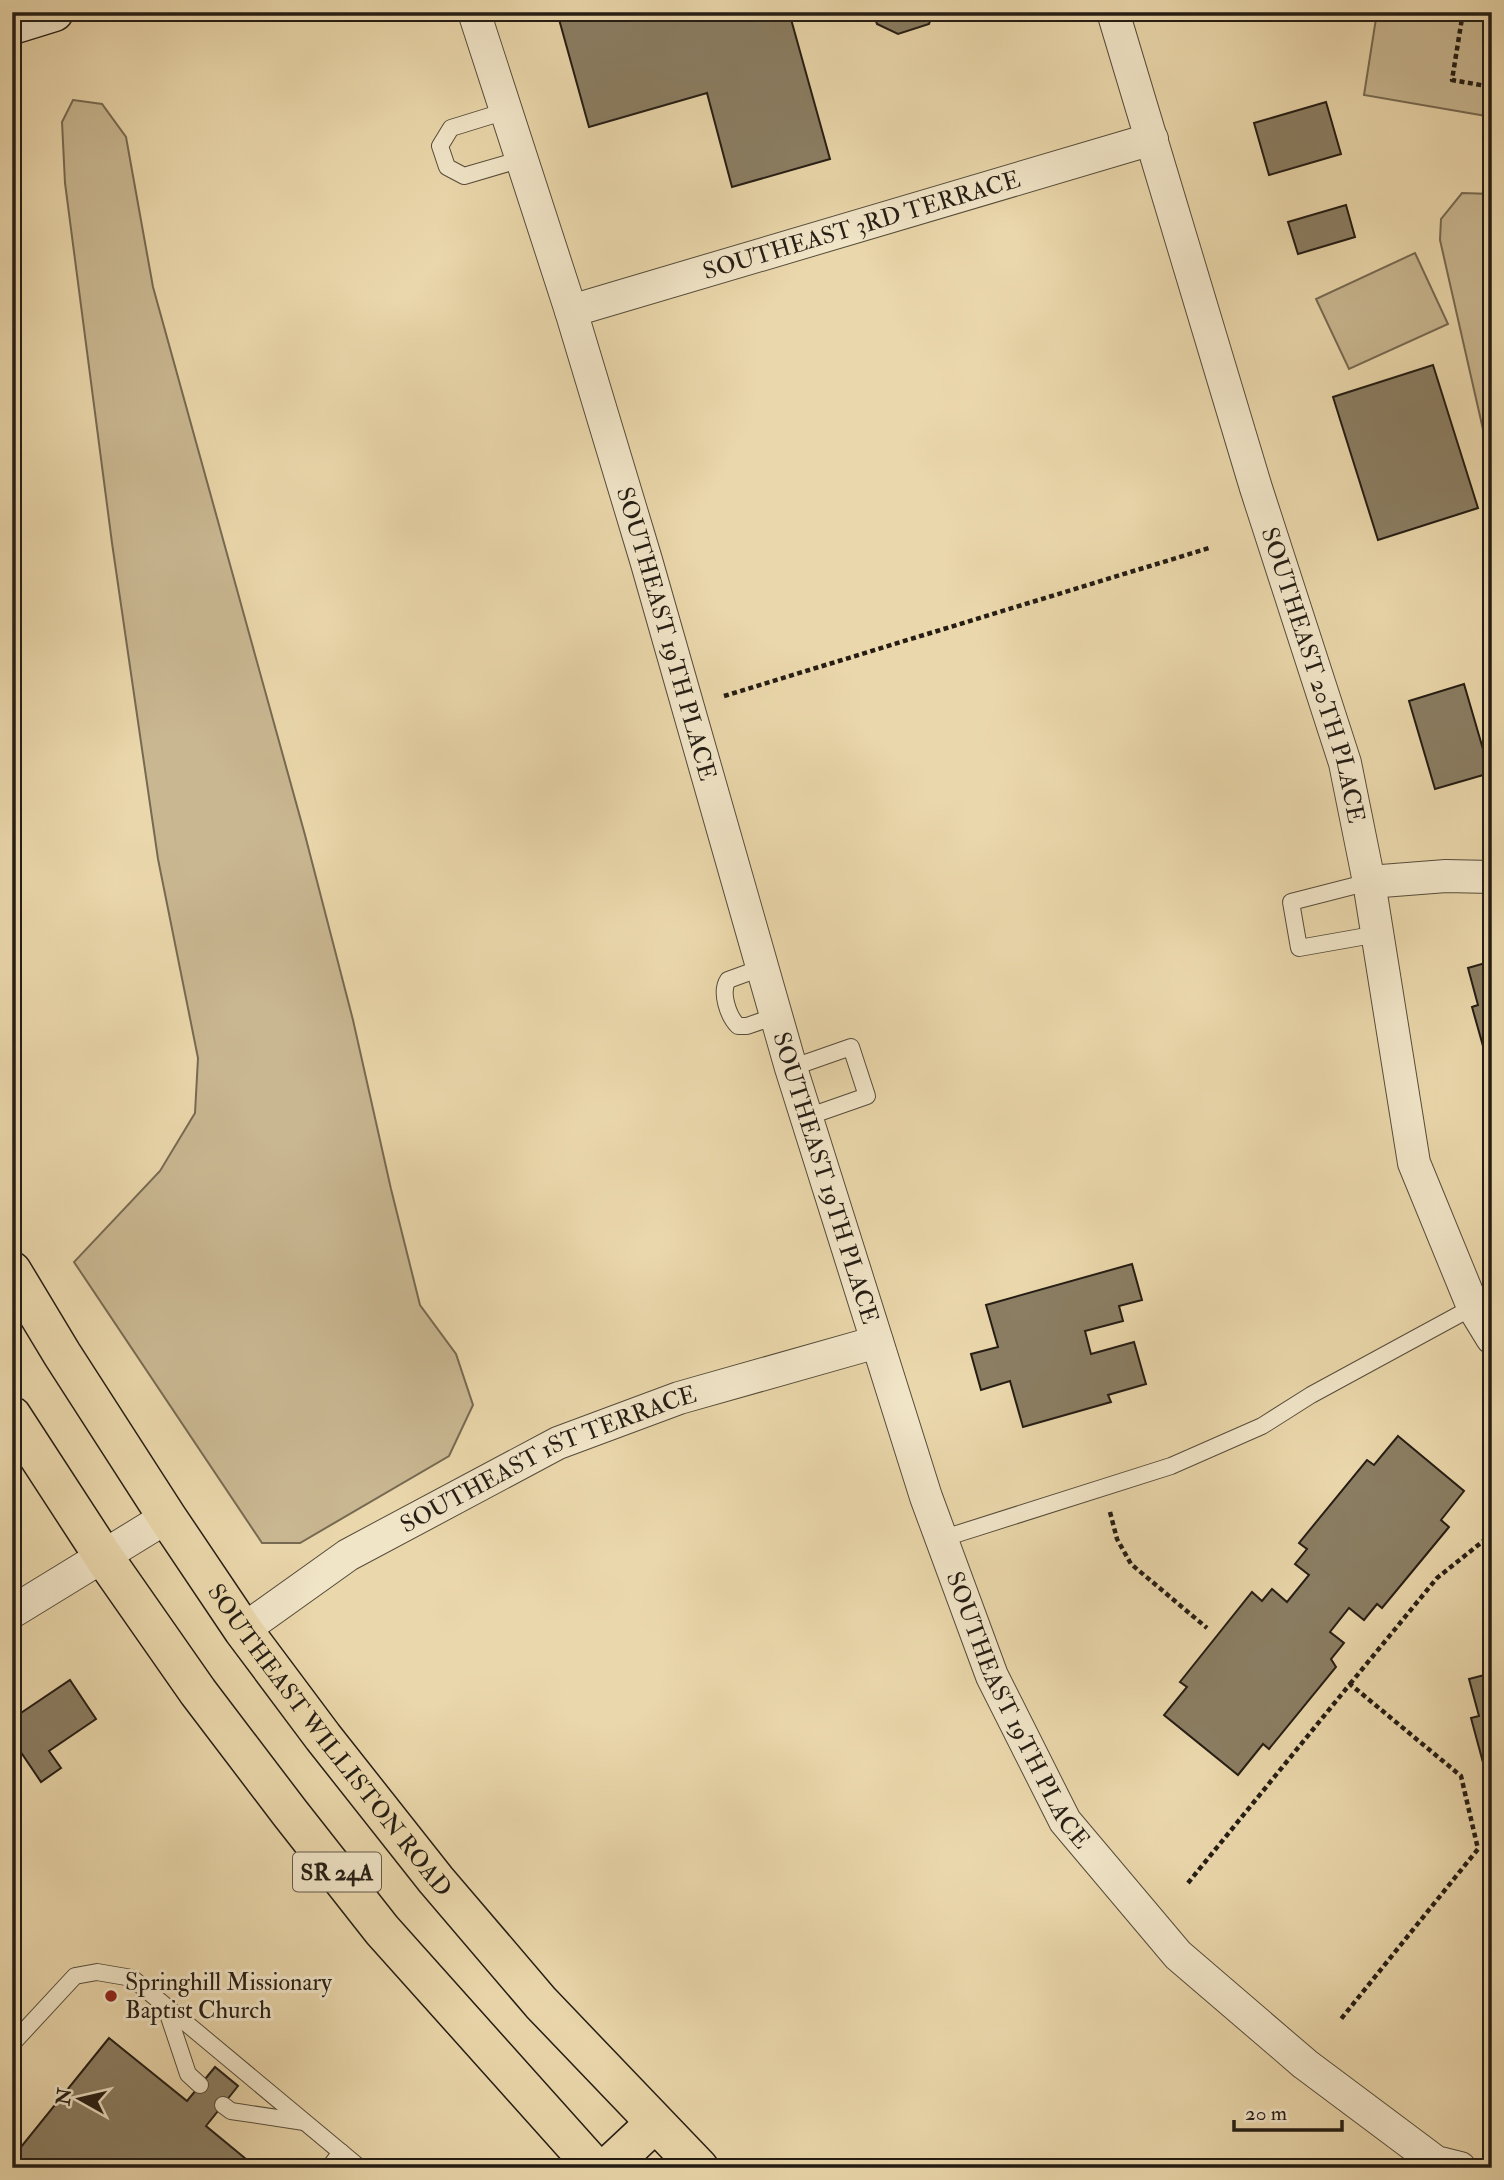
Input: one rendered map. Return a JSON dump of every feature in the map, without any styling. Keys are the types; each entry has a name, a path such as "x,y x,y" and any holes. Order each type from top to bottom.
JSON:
{"highway":[{"name":"SOUTHEAST WILLISTON ROAD","path":"12,1271 167,1517 243,1630 323,1737 436,1880 541,2003 699,2168"},
{"name":"SR 24A","path":"12,1416 103,1556 198,1692 382,1930 595,2168"},
{"path":"607,2168 655,2123"}],"street":[{"path":"12,25 54,12"},
{"name":"SOUTHEAST 19TH PLACE","path":"474,12 571,311 646,560 791,1068 941,1539 992,1676 1065,1821 1178,1955 1316,2072 1436,2162 1460,2168"},
{"name":"SOUTHEAST 20TH PLACE","path":"1113,12 1256,488 1346,762 1378,934 1414,1163 1473,1307 1492,1338"},
{"name":"SOUTHEAST 3RD TERRACE","path":"571,311 1152,139"},
{"path":"1369,882 1446,876 1492,877"},
{"name":"SOUTHEAST 1ST TERRACE","path":"243,1630 348,1555 558,1443 679,1398 877,1342"},
{"path":"12,1612 167,1517"}],"lane":[{"path":"506,111 451,128 440,146 447,167 464,176 522,159"},
{"path":"1369,882 1291,902 1300,948 1378,934"},
{"path":"761,968 727,980 723,992 738,1026 747,1026 776,1016"},
{"path":"791,1068 850,1047 867,1097 807,1116"},
{"path":"941,1539 1051,1506 1182,1461 1262,1426 1311,1395 1473,1307"},
{"path":"12,2044 75,1976 97,1972 132,1978 360,2168"},
{"path":"165,2005 188,2074 200,2085"},
{"path":"223,2105 232,2111 304,2122"},
{"path":"329,2168 341,2151"}],"path":[{"path":"1463,12 1452,80 1492,88"},
{"path":"724,696 1209,548"},
{"path":"1108,1507 1117,1539 1131,1564 1208,1629"},
{"path":"1188,1883 1437,1578 1492,1534"},
{"path":"1341,2019 1478,1849 1461,1776 1350,1684"}],"shaded area":[{"path":"1377,12 1492,12 1492,117 1364,95"},
{"path":"73,100 102,104 126,137 153,287 305,835 353,1020 420,1305 456,1354 473,1405 449,1456 300,1543 262,1543 74,1262 160,1171 195,1113 198,1058 158,859 112,543 65,183 62,122"},
{"path":"1462,193 1492,194 1492,469 1440,240 1441,219"},
{"path":"1415,253 1448,324 1349,369 1316,299"}],"building":[{"path":"557,12 789,12 830,159 732,187 707,93 589,127"},
{"path":"873,12 933,12 929,24 898,34 877,24"},
{"path":"1326,102 1341,154 1269,175 1254,123"},
{"path":"1346,205 1355,237 1298,254 1288,222"},
{"path":"1433,365 1478,508 1378,540 1333,397"},
{"path":"1464,684 1490,773 1435,789 1409,701"},
{"path":"1492,961 1492,1078 1472,1007 1478,1005 1468,968"},
{"path":"1132,1264 1142,1300 1119,1306 1123,1321 1085,1331 1091,1354 1134,1342 1146,1384 1108,1395 1111,1402 1023,1427 1010,1381 981,1390 971,1354 998,1347 986,1305"},
{"path":"1398,1436 1464,1491 1441,1520 1449,1527 1382,1608 1377,1604 1364,1620 1349,1608 1330,1632 1344,1643 1331,1659 1336,1667 1269,1749 1263,1744 1238,1775 1164,1715 1187,1687 1180,1682 1252,1592 1262,1601 1272,1589 1287,1602 1309,1575 1295,1564 1307,1549 1299,1543 1367,1460 1374,1465"},
{"path":"1492,1673 1492,1796 1471,1718 1479,1716 1469,1679"},
{"path":"70,1680 96,1719 49,1751 61,1768 41,1782 12,1739 12,1719"},
{"path":"109,2038 187,2101 215,2067 238,2086 206,2126 257,2168 12,2168 12,2158"}],"place":[{"name":"Springhill Missionary Baptist Church","path":"111,1996"}]}
